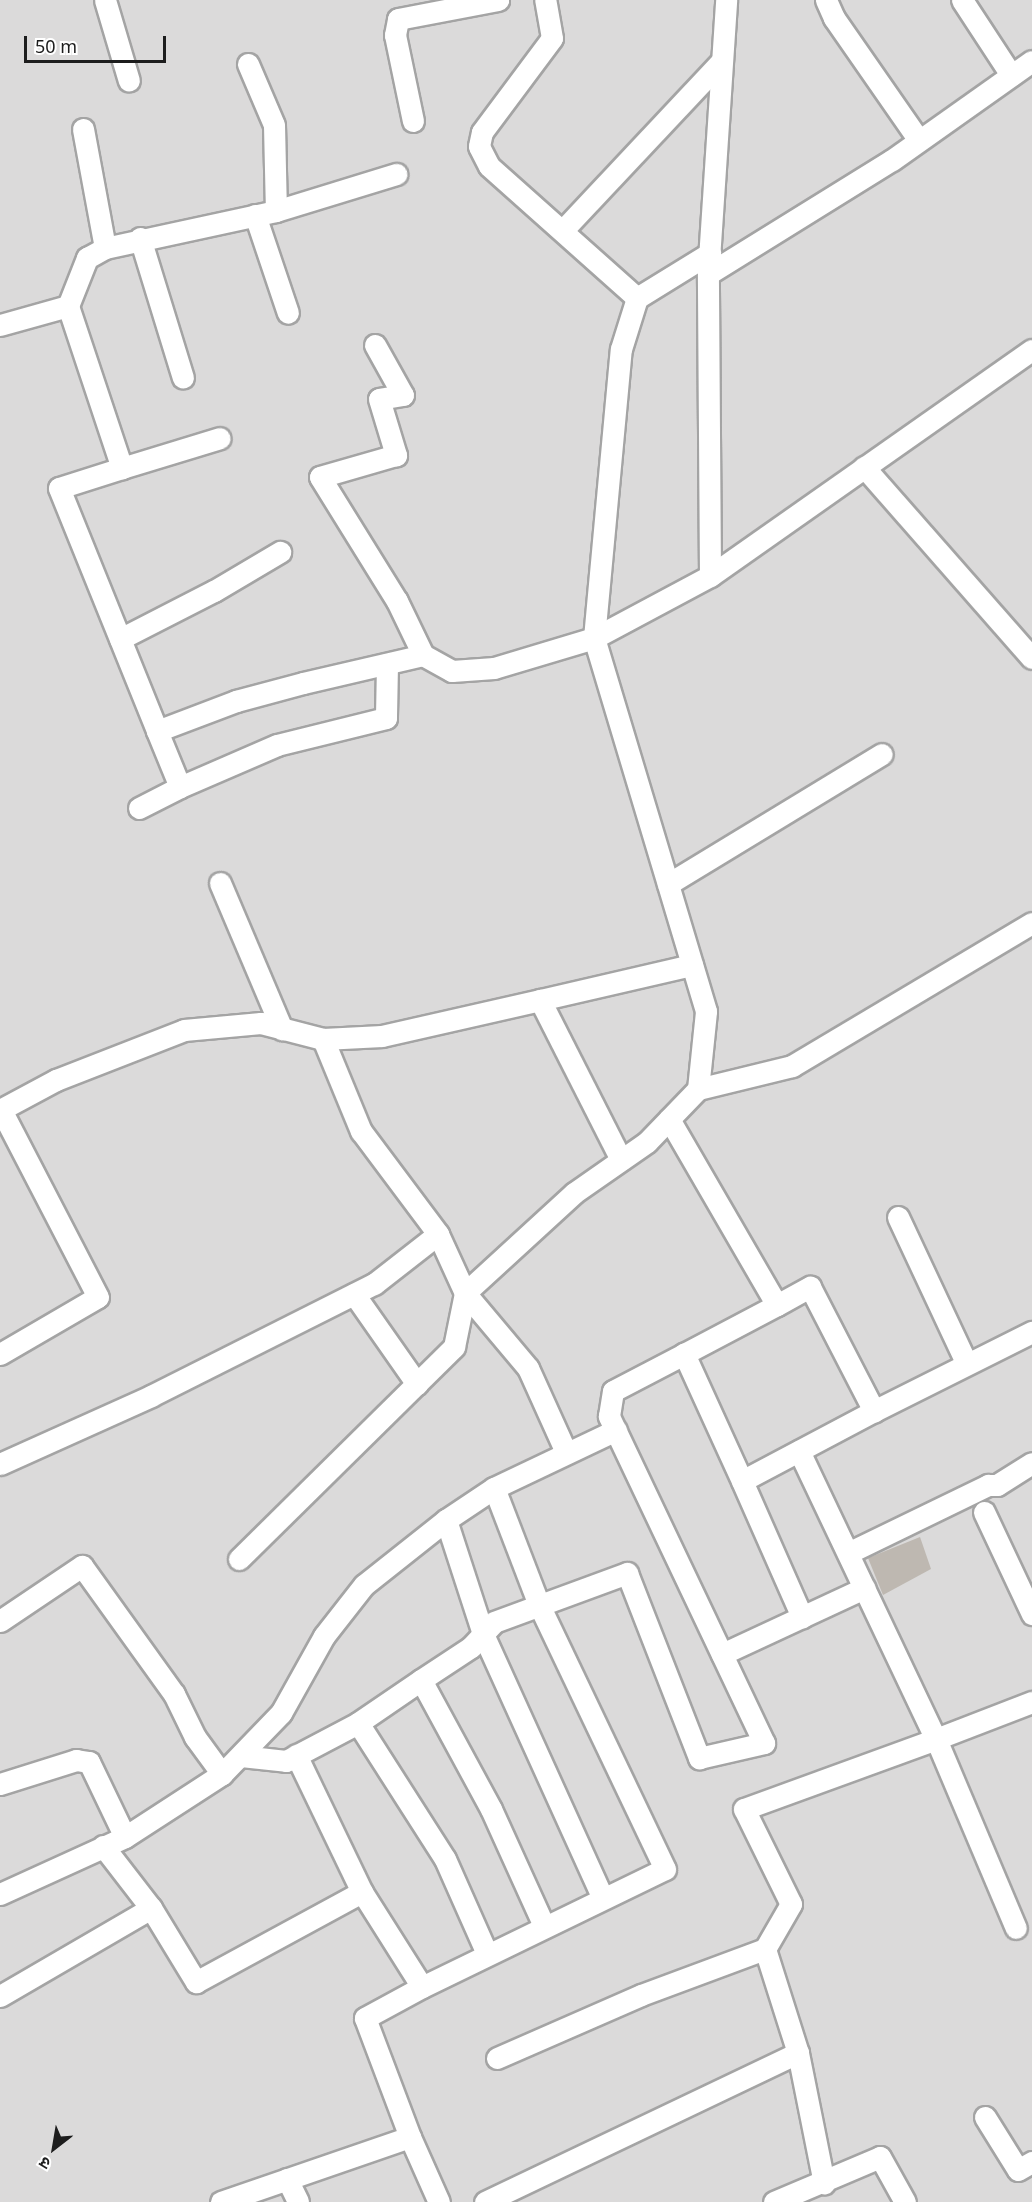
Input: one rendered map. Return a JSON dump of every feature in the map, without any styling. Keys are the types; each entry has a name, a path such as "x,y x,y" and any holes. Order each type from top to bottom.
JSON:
{"street":[{"path":"105,0 129,81"},
{"path":"413,122 395,35 398,19 498,0"},
{"path":"545,0 552,38 482,132 478,146 489,166 637,298"},
{"path":"710,576 708,274 726,0"},
{"path":"826,0 834,18 918,139"},
{"path":"962,0 1011,75"},
{"path":"708,274 892,160 918,139 1032,61"},
{"path":"563,230 722,62"},
{"path":"248,64 274,125 276,211"},
{"path":"82,129 105,248"},
{"path":"122,468 68,306 87,258 105,248 140,238 276,211 396,174"},
{"path":"255,215 288,314"},
{"path":"140,238 183,378"},
{"path":"698,1089 706,1011 594,638 621,349 637,298 710,253"},
{"path":"0,325 68,306"},
{"path":"375,345 403,395 380,399 396,455 320,477 397,601 423,655 452,671 494,668 594,638 710,576 1032,350"},
{"path":"180,787 59,488 220,438"},
{"path":"864,467 1032,658"},
{"path":"120,639 214,591 280,552"},
{"path":"157,731 236,701 423,655"},
{"path":"139,808 180,787 277,744 386,718 387,664"},
{"path":"668,884 882,754"},
{"path":"220,883 282,1029"},
{"path":"239,1559 454,1347 465,1293 574,1193 621,1160 669,1119 698,1089 792,1066 1032,923"},
{"path":"0,1354 98,1297 0,1110 56,1080 184,1030 261,1023 323,1039 382,1036 692,965"},
{"path":"540,1000 621,1160"},
{"path":"323,1039 361,1131 438,1234 465,1293 528,1368 566,1452"},
{"path":"669,1119 777,1305"},
{"path":"898,1217 967,1364"},
{"path":"0,1464 151,1396 374,1284 438,1234"},
{"path":"241,1756 286,1761 358,1723 471,1647 494,1622 627,1573 699,1758 764,1743 609,1416 613,1391 810,1287 874,1411"},
{"path":"354,1294 417,1384"},
{"path":"742,1481 874,1411 1032,1332"},
{"path":"684,1354 802,1617"},
{"path":"0,1894 125,1836 222,1774 281,1713 324,1636 364,1585 446,1520 494,1488 616,1430"},
{"path":"799,1451 936,1738 1016,1928"},
{"path":"848,1553 988,1485 997,1485 1032,1463"},
{"path":"439,2202 410,2137 365,2018 487,1954 665,1869 539,1605 494,1488"},
{"path":"984,1512 1031,1610"},
{"path":"446,1520 483,1634 603,1898"},
{"path":"0,1621 82,1566 174,1694 195,1737 222,1774"},
{"path":"722,1654 864,1588"},
{"path":"421,1680 491,1809 544,1926"},
{"path":"497,2058 641,1995 765,1949 791,1904 744,1809 1032,1702"},
{"path":"358,1723 445,1859 487,1954"},
{"path":"296,1755 362,1892 422,1987"},
{"path":"0,1784 76,1760 89,1762 125,1836"},
{"path":"103,1846 152,1908 196,1982 362,1892"},
{"path":"0,1996 152,1908"},
{"path":"765,1949 798,2054 824,2183"},
{"path":"484,2202 798,2054"},
{"path":"984,2117 1018,2170 1032,2162"},
{"path":"221,2202 410,2137"},
{"path":"781,2201 879,2157 905,2202"},
{"path":"287,2179 298,2202"}],"shaded area":[{"path":"0,0 1032,0 1032,2202 0,2202"}],"building":[{"path":"920,1537 931,1569 883,1595 868,1558"}]}
